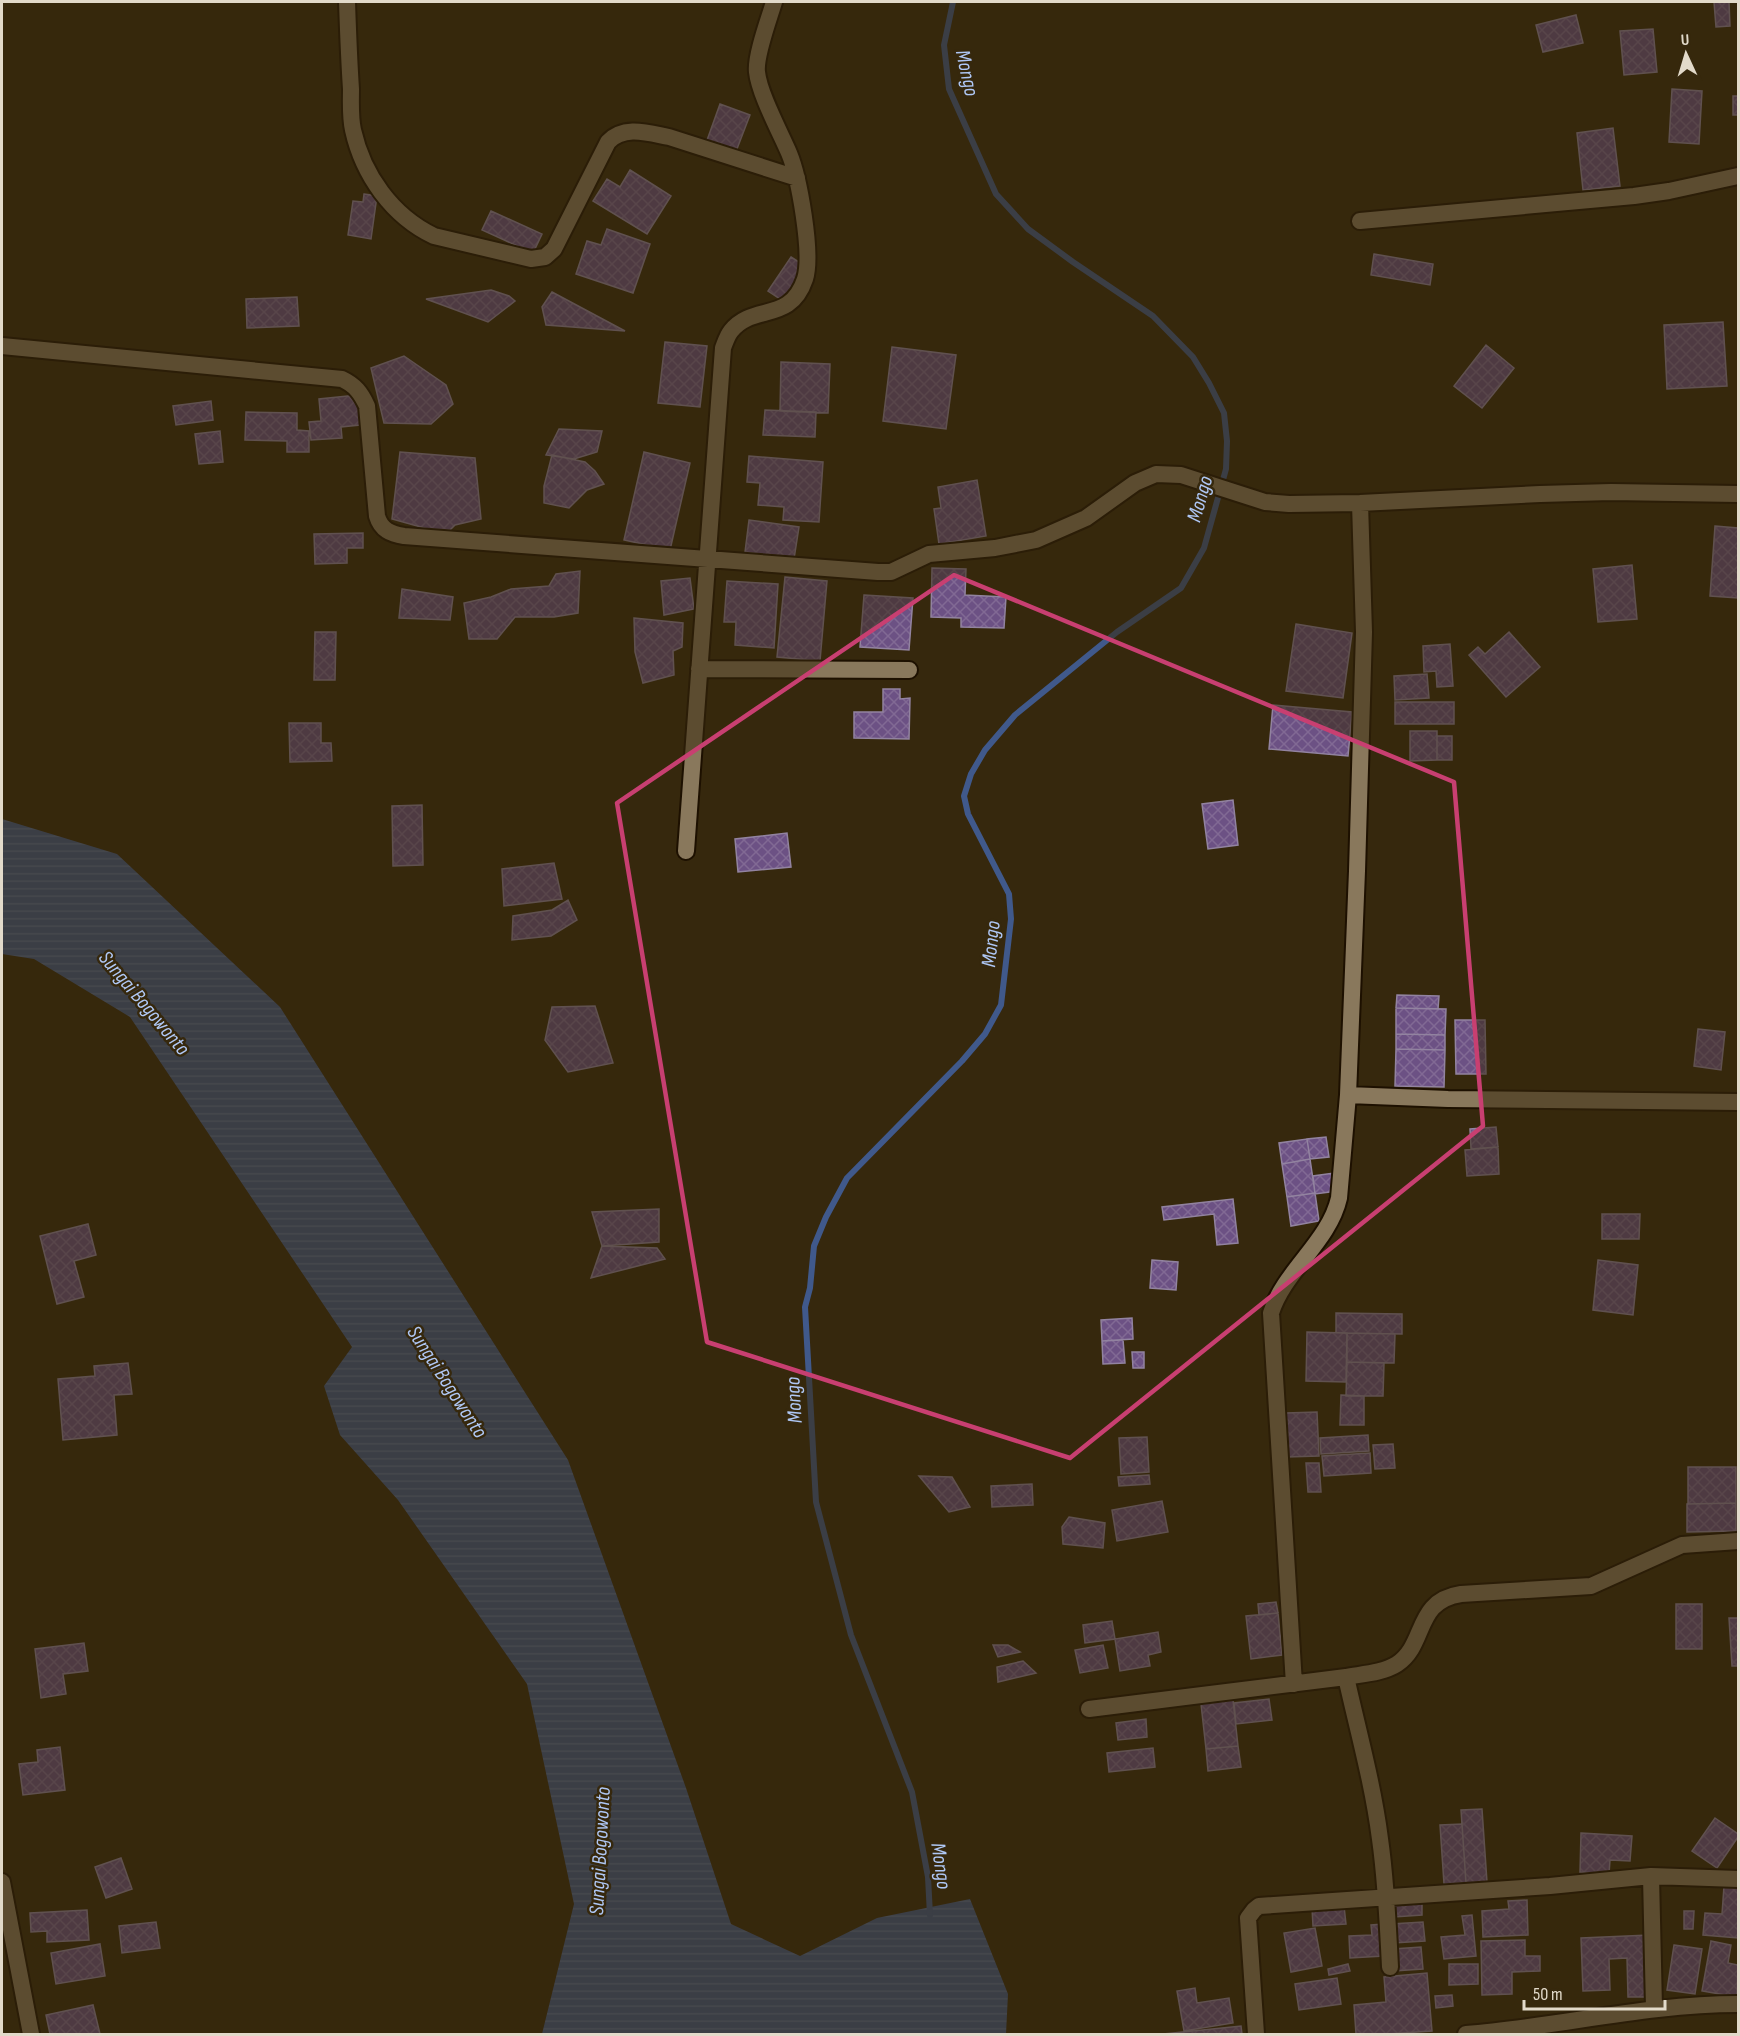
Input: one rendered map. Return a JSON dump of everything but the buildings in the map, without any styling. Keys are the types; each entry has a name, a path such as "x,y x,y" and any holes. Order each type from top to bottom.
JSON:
{"street":[{"path":"346,2 352,129 363,161 371,179 384,196 420,230 434,236 531,259 545,257 554,249 608,142 616,135 626,132 669,137 797,178"},
{"path":"686,851 723,348 731,332 744,321 785,307 799,295 807,275 808,259 797,178 791,157 757,72 774,2"},
{"path":"1359,221 1634,196 1738,176"},
{"path":"2,346 342,380 354,387 367,406 379,524 386,530 404,536 891,572 929,554 995,548 1036,540 1086,518 1135,483 1156,474 1181,475 1265,502 1290,504 1360,503 1564,493 1738,494"},
{"path":"1294,1684 1271,1313 1281,1293 1324,1230 1337,1205 1348,1095 1364,632 1360,503"},
{"path":"699,669 909,670"},
{"path":"1348,1095 1448,1099 1738,1102"},
{"path":"1089,1709 1294,1684 1382,1670 1399,1663 1409,1651 1431,1608 1438,1601 1447,1597 1461,1594 1591,1586 1682,1545 1738,1542"},
{"path":"1346,1677 1374,1800 1380,1839 1390,1967"},
{"path":"1651,1876 1654,2008"},
{"path":"1256,2034 1248,1918 1259,1906 1550,1886 1651,1876 1738,1879"},
{"path":"2,1882 31,2034"},
{"path":"1466,2034 1522,2030 1654,2008 1738,2004"}],"highlighted area":[{"path":"954,575 1454,782 1483,1126 1070,1458 707,1342 617,803"}],"water":[{"name":"Sungai Bogowonto","path":"2,819 117,854 280,1007 568,1460 686,1788 731,1924 800,1956 877,1918 970,1899 1008,1994 1006,2034 542,2034 574,1904 527,1684 398,1500 340,1435 324,1386 352,1347 130,1017 34,959 2,954"}],"waterway":[{"name":"Mongo","path":"930,1915 928,1877 912,1792 851,1635 816,1502 805,1307 810,1288 814,1246 826,1217 847,1178 962,1061 985,1034 1001,1005 1011,919 1009,894 968,814 964,796 971,774 985,750 1015,715 1117,632 1181,588 1204,548 1226,469 1227,441 1224,413 1193,357 1153,316 1028,229 996,194 949,89 944,45 953,2"}]}
